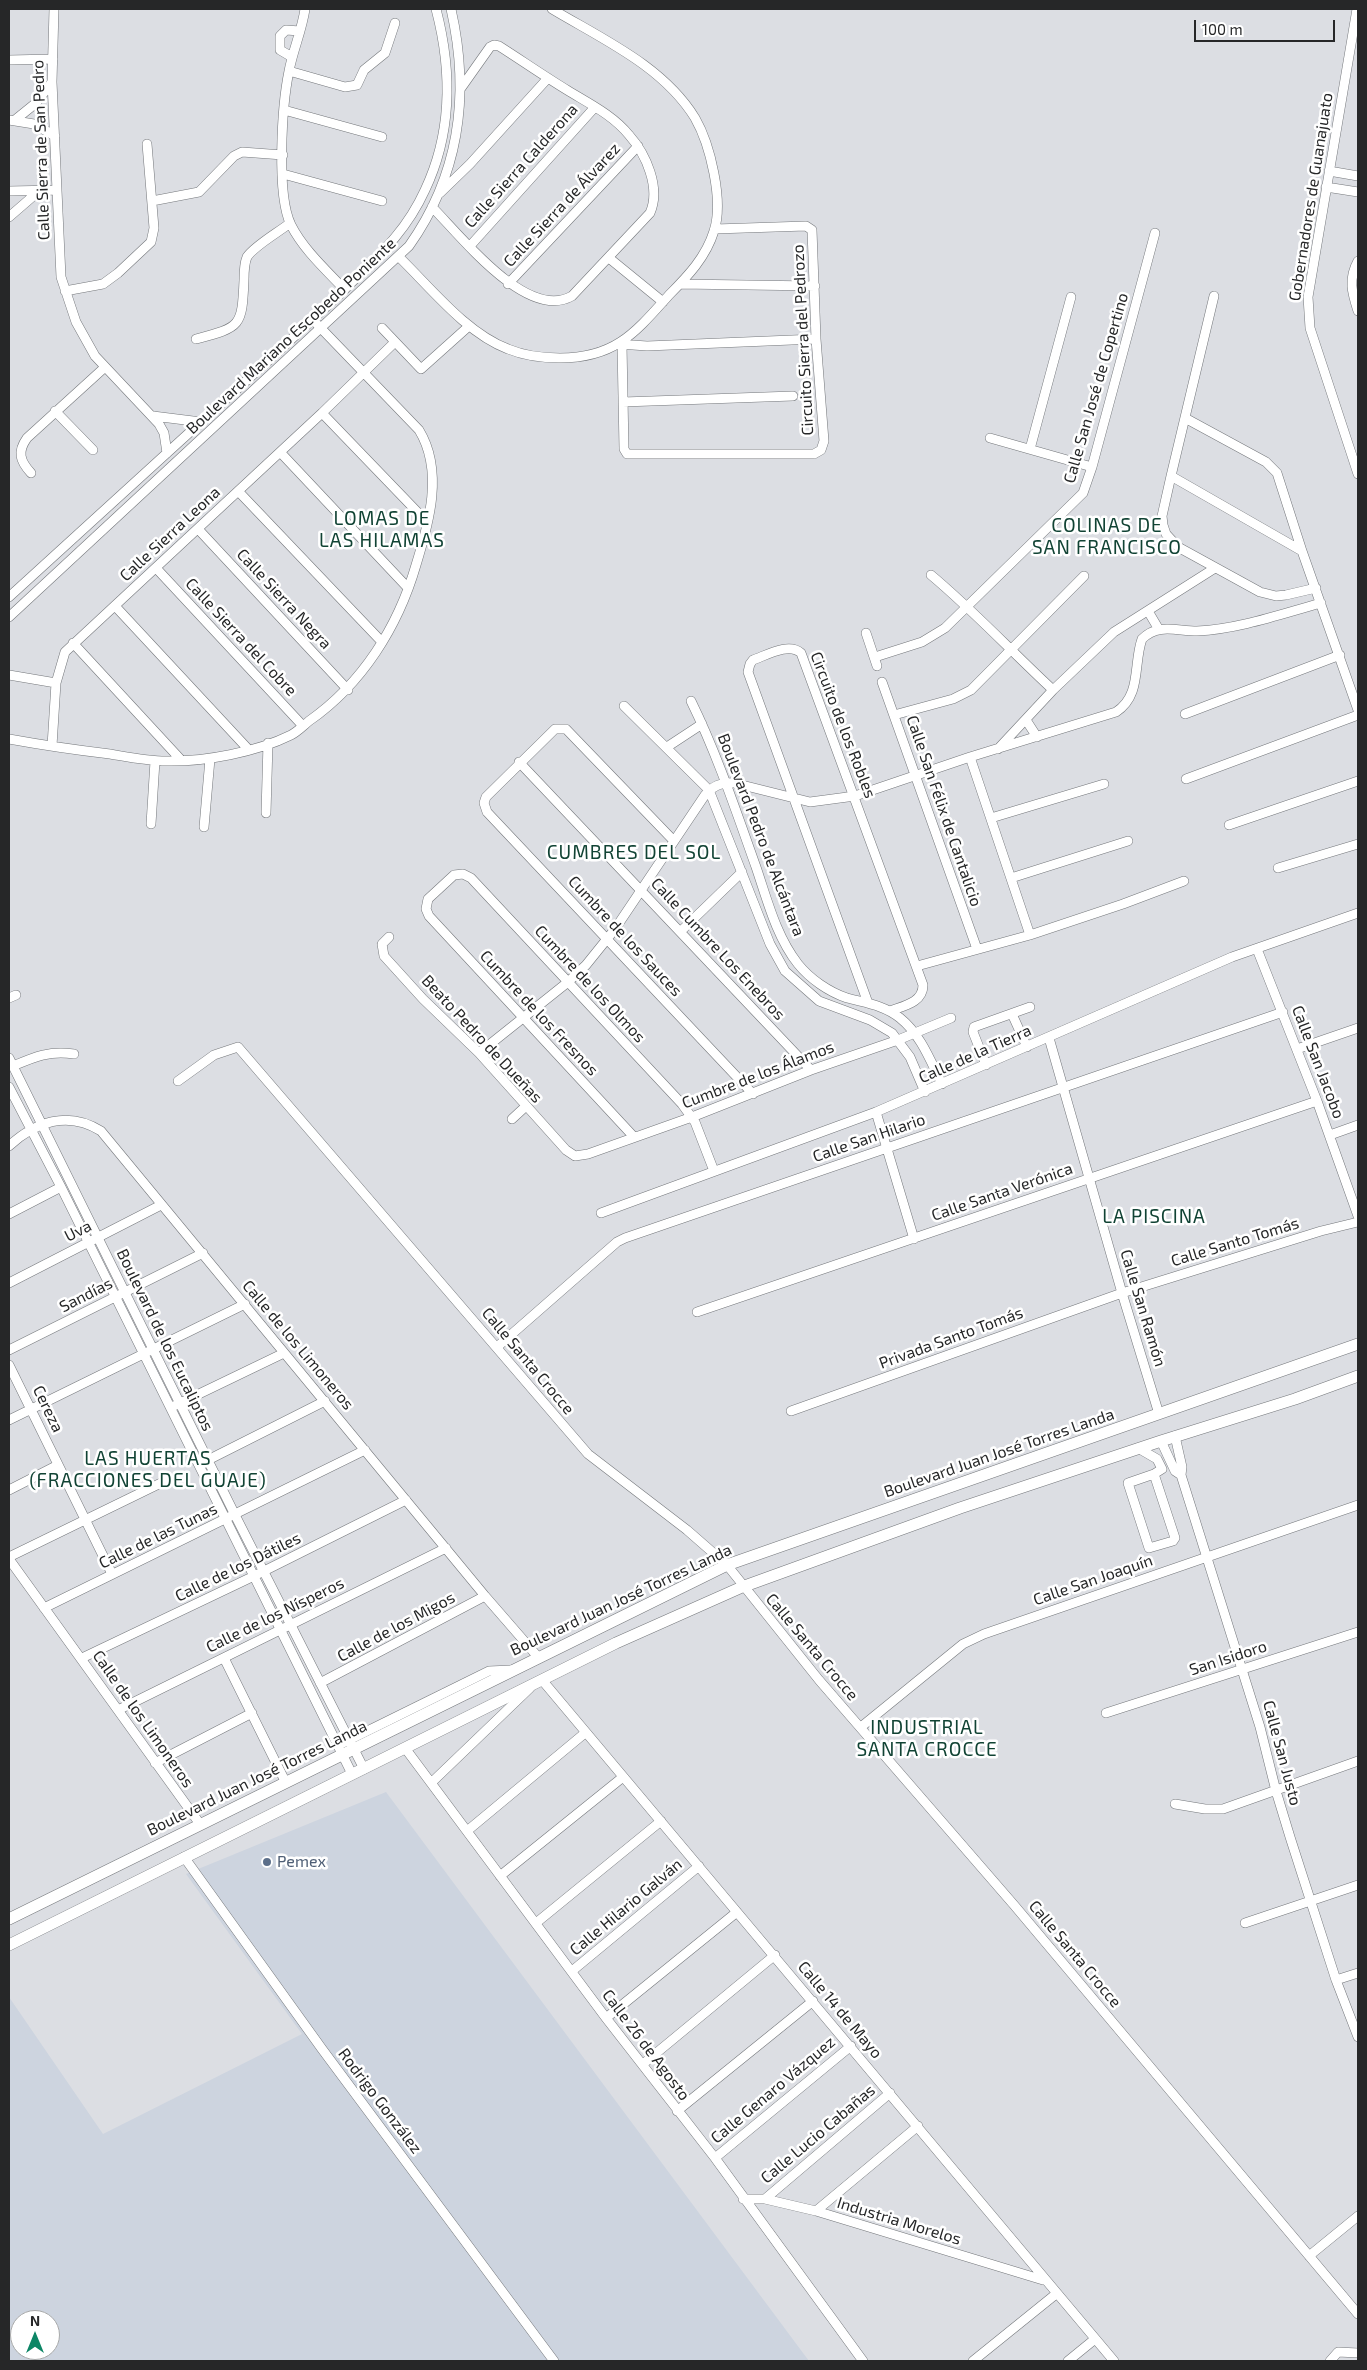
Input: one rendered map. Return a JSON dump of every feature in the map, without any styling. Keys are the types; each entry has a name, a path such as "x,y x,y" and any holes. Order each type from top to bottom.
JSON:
{"main road":[{"name":"Boulevard Juan José Torres Landa","path":"9,1919 286,1781 340,1750 511,1670 726,1565 1358,1344"},
{"path":"9,1945 616,1643 742,1587 960,1508 1138,1448 1295,1399 1358,1376"}],"street":[{"name":"Calle Sierra de San Pedro","path":"54,9 52,82 59,260 65,291 82,335 104,368 152,416 164,433 167,453"},
{"path":"306,9 292,57 284,110 284,204 290,223 299,239 344,289"},
{"name":"Boulevard Mariano Escobedo Poniente","path":"9,597 313,320 379,257 401,233 425,191 433,172 445,130 448,87 447,65 436,9"},
{"name":"Boulevard Mariano Escobedo Poniente","path":"9,617 399,257 418,233 439,194 456,140 461,88 459,46 451,9"},
{"path":"399,257 469,326 497,345 532,356 564,358 592,356 621,344 664,302 703,256 715,229 716,206 710,152 695,118 660,77 552,9"},
{"name":"Gobernadores de Guanajuato","path":"1357,9 1308,297 1308,316 1315,347 1358,474"},
{"path":"289,71 345,87 354,87 364,70 385,53 396,23"},
{"path":"292,57 280,50 280,36 286,30 300,31"},
{"path":"432,208 508,284 535,297 549,300 564,300 572,296 609,258 650,213 653,206 652,180 638,146 617,123 548,78 494,45 490,47 461,88"},
{"path":"9,60 53,59"},
{"path":"439,194 470,164 548,78"},
{"path":"12,120 36,103 52,82"},
{"name":"Calle Sierra Calderona","path":"470,246 595,107"},
{"path":"284,110 382,137"},
{"path":"12,120 41,127 55,136"},
{"path":"65,291 103,284 151,242 154,228 147,144"},
{"name":"Calle Sierra de Álvarez","path":"508,284 638,146"},
{"path":"152,201 198,192 234,156 242,152 283,155"},
{"path":"1329,171 1358,176"},
{"path":"283,174 382,201"},
{"path":"1326,187 1358,192"},
{"path":"9,191 57,190"},
{"name":"Calle Sierra de San Pedro","path":"9,217 39,191"},
{"path":"196,339 229,330 235,325 242,311 244,270 248,256 290,223"},
{"name":"Circuito Sierra del Pedrozo","path":"621,344 624,452 630,456 814,454 821,450 824,441 816,339 812,233 810,228 715,229"},
{"name":"Calle San José de Copertino","path":"875,656 930,638 945,628 966,605 1076,502 1083,493 1092,467 1155,233"},
{"path":"609,258 664,302"},
{"path":"1358,260 1351,288 1358,311"},
{"path":"680,284 815,286"},
{"path":"1214,296 1162,516 1166,534 1178,547 1268,594 1286,595 1316,588"},
{"path":"1030,449 1071,298"},
{"path":"9,739 155,761 210,759 268,743 292,734 348,690 366,668 382,642 408,588 421,549 427,522 434,471 426,441 419,430 313,320"},
{"path":"382,328 421,369 469,326"},
{"path":"621,344 648,346 816,339"},
{"name":"Calle Sierra Leona","path":"52,746 56,683 62,656 73,643 198,529 395,342"},
{"path":"31,473 22,461 23,444 55,411 104,368"},
{"path":"623,402 793,396"},
{"path":"55,411 93,450"},
{"path":"322,412 427,522"},
{"path":"152,416 201,422"},
{"path":"1185,418 1274,468 1277,473 1302,552 1358,710"},
{"path":"990,438 1092,467"},
{"path":"280,452 408,588"},
{"path":"1171,476 1302,552"},
{"path":"238,490 382,642"},
{"name":"Calle Sierra Negra","path":"198,529 348,690"},
{"path":"60,550 69,560"},
{"name":"Calle Sierra del Cobre","path":"156,568 303,726"},
{"path":"998,749 1053,690 1114,632 1215,568"},
{"path":"931,575 966,605 1053,690"},
{"path":"894,715 962,696 981,683 1010,650 1084,576"},
{"path":"479,1053 568,982 607,938 709,790 726,782 796,800 824,802 855,796 970,757 1104,717 1125,706 1134,686 1142,638 1158,628 1189,631 1225,628 1321,603"},
{"path":"115,606 248,749"},
{"path":"1148,611 1158,628"},
{"path":"866,633 878,666"},
{"path":"73,643 182,761"},
{"name":"Circuito de los Robles","path":"868,1003 748,672 753,660 791,648 801,653 923,985 923,992 920,998 890,1011"},
{"path":"1185,714 1340,655"},
{"path":"9,675 56,683"},
{"name":"Calle San Félix de Cantalicio","path":"882,682 977,949"},
{"name":"Boulevard Pedro de Alcántara","path":"691,701 726,782 776,924 789,951 807,974 824,986 846,997 890,1011 916,1033 942,1084"},
{"name":"Boulevard Pedro de Alcántara","path":"624,706 709,790 774,953 793,980 819,1001 870,1020 892,1033 910,1056 925,1092"},
{"path":"1186,779 1358,715"},
{"path":"1026,720 1037,737"},
{"path":"667,747 702,724"},
{"path":"520,762 555,729 566,729 673,840"},
{"path":"266,812 268,743"},
{"path":"970,757 1030,935"},
{"path":"204,827 210,759"},
{"path":"151,824 155,761"},
{"name":"Cumbre de los Sauces","path":"520,762 486,797 484,802 487,812 753,1094"},
{"name":"Calle Cumbre Los Enebros","path":"520,762 811,1070"},
{"path":"1229,826 1358,780"},
{"path":"991,818 1104,784"},
{"path":"1011,878 1128,841"},
{"path":"1278,868 1358,844"},
{"path":"681,931 742,872"},
{"name":"Cumbre de los Olmos","path":"426,909 428,899 454,875 463,874 471,878 682,1104 692,1117 714,1171"},
{"path":"917,966 1030,935 1123,904 1184,880"},
{"name":"Cumbre de los Fresnos","path":"426,909 429,916 634,1137"},
{"name":"Calle de la Tierra","path":"601,1213 876,1112 1201,970 1358,913"},
{"name":"Beato Pedro de Dueñas","path":"389,937 382,944 384,956 423,998 479,1053 525,1107 566,1150 575,1156"},
{"name":"Calle San Jacobo","path":"1257,949 1330,1135 1358,1216"},
{"path":"986,1065 972,1030 977,1025 1030,1007"},
{"name":"Calle San Hilario","path":"497,1347 617,1242 625,1238 1283,1012"},
{"path":"1012,1014 1027,1046"},
{"name":"Cumbre de los Álamos","path":"575,1156 588,1154 692,1117 811,1070 898,1040 951,1018"},
{"path":"1297,1049 1358,1028"},
{"name":"Calle San Ramón","path":"1049,1038 1122,1293 1159,1414"},
{"name":"Calle Santa Crocce","path":"178,1081 214,1055 238,1047 588,1454 687,1530 726,1565 742,1587 1052,1950 1358,2314"},
{"path":"11,1062 59,1051 74,1054"},
{"name":"Boulevard de los Eucaliptos","path":"11,1062 179,1403 364,1768"},
{"name":"Boulevard de los Eucaliptos","path":"9,1087 116,1297 352,1774"},
{"name":"Calle Santa Verónica","path":"697,1312 914,1239 1089,1177 1317,1101"},
{"path":"512,1119 525,1107"},
{"path":"876,1112 914,1239"},
{"name":"Calle de los Limoneros","path":"9,1146 31,1129 52,1121 81,1121 101,1131 485,1596 538,1657"},
{"path":"1330,1135 1358,1125"},
{"path":"9,1214 61,1187"},
{"name":"Uva","path":"9,1283 161,1205"},
{"name":"Calle Santo Tomás","path":"1122,1293 1321,1231 1358,1222"},
{"name":"Sandías","path":"9,1350 203,1253"},
{"name":"Privada Santo Tomás","path":"790,1411 1122,1293"},
{"path":"9,1420 244,1304"},
{"path":"170,1408 284,1353"},
{"name":"Cereza","path":"9,1365 112,1574"},
{"path":"198,1465 325,1401"},
{"name":"Calle San Justo","path":"1175,1436 1182,1467 1181,1475 1260,1727 1276,1791 1336,1980 1358,2037"},
{"name":"Calle San Justo","path":"1161,1441 1175,1471 1181,1475"},
{"path":"1138,1448 1157,1458 1161,1465 1160,1472 1154,1474 1128,1483 1149,1548 1173,1541 1175,1538 1154,1474"},
{"name":"Calle de las Tunas","path":"44,1608 365,1450"},
{"path":"9,1490 58,1465"},
{"path":"9,1558 84,1519 167,1480"},
{"name":"Calle de los Dátiles","path":"82,1658 264,1572 406,1500"},
{"name":"Calle San Joaquín","path":"861,1727 973,1638 1358,1505"},
{"name":"Calle de los Nísperos","path":"118,1710 446,1548"},
{"name":"Calle de los Limoneros","path":"9,1558 200,1824"},
{"name":"Calle de los Migos","path":"320,1684 485,1596"},
{"name":"San Isidoro","path":"1106,1712 1358,1632"},
{"path":"224,1658 286,1781"},
{"path":"431,1783 539,1681"},
{"name":"Calle 14 de Mayo","path":"539,1681 624,1777 918,2126 1043,2280 1114,2361"},
{"path":"155,1763 252,1713"},
{"path":"467,1832 585,1732"},
{"name":"Calle 26 de Agosto","path":"406,1748 864,2361"},
{"path":"1175,1804 1205,1809 1223,1808 1358,1761"},
{"path":"500,1876 624,1777"},
{"path":"536,1923 661,1821"},
{"name":"Rodrigo González","path":"184,1857 322,2049 554,2361"},
{"name":"Calle Hilario Galván","path":"572,1971 699,1866"},
{"path":"1245,1923 1358,1885"},
{"path":"606,2018 737,1912"},
{"path":"643,2064 774,1955"},
{"path":"1336,1980 1358,1973"},
{"path":"677,2112 813,2001"},
{"name":"Calle Genaro Vázquez","path":"714,2158 851,2046"},
{"name":"Calle Lucio Cabañas","path":"765,2199 890,2093"},
{"path":"816,2212 918,2126"},
{"name":"Industria Morelos","path":"743,2199 765,2199 816,2212 1043,2280"},
{"path":"1309,2256 1358,2216"},
{"path":"973,2361 1056,2294"},
{"path":"1068,2361 1095,2339"},
{"path":"1330,2361 1338,2352 1358,2353"}],"shaded area":[{"path":"386,1792 809,2361 9,2361 9,1997 103,2134 302,2034 186,1874"}],"place":[{"name":"Pemex","path":"267,1862"}],"district":[{"name":"LOMAS DE LAS HILAMAS","path":"382,530"},
{"name":"COLINAS DE SAN FRANCISCO","path":"1107,537"},
{"name":"CUMBRES DEL SOL","path":"634,853"},
{"name":"LA PISCINA","path":"1154,1217"},
{"name":"LAS HUERTAS (FRACCIONES DEL GUAJE)","path":"148,1470"},
{"name":"INDUSTRIAL SANTA CROCCE","path":"927,1739"}]}
